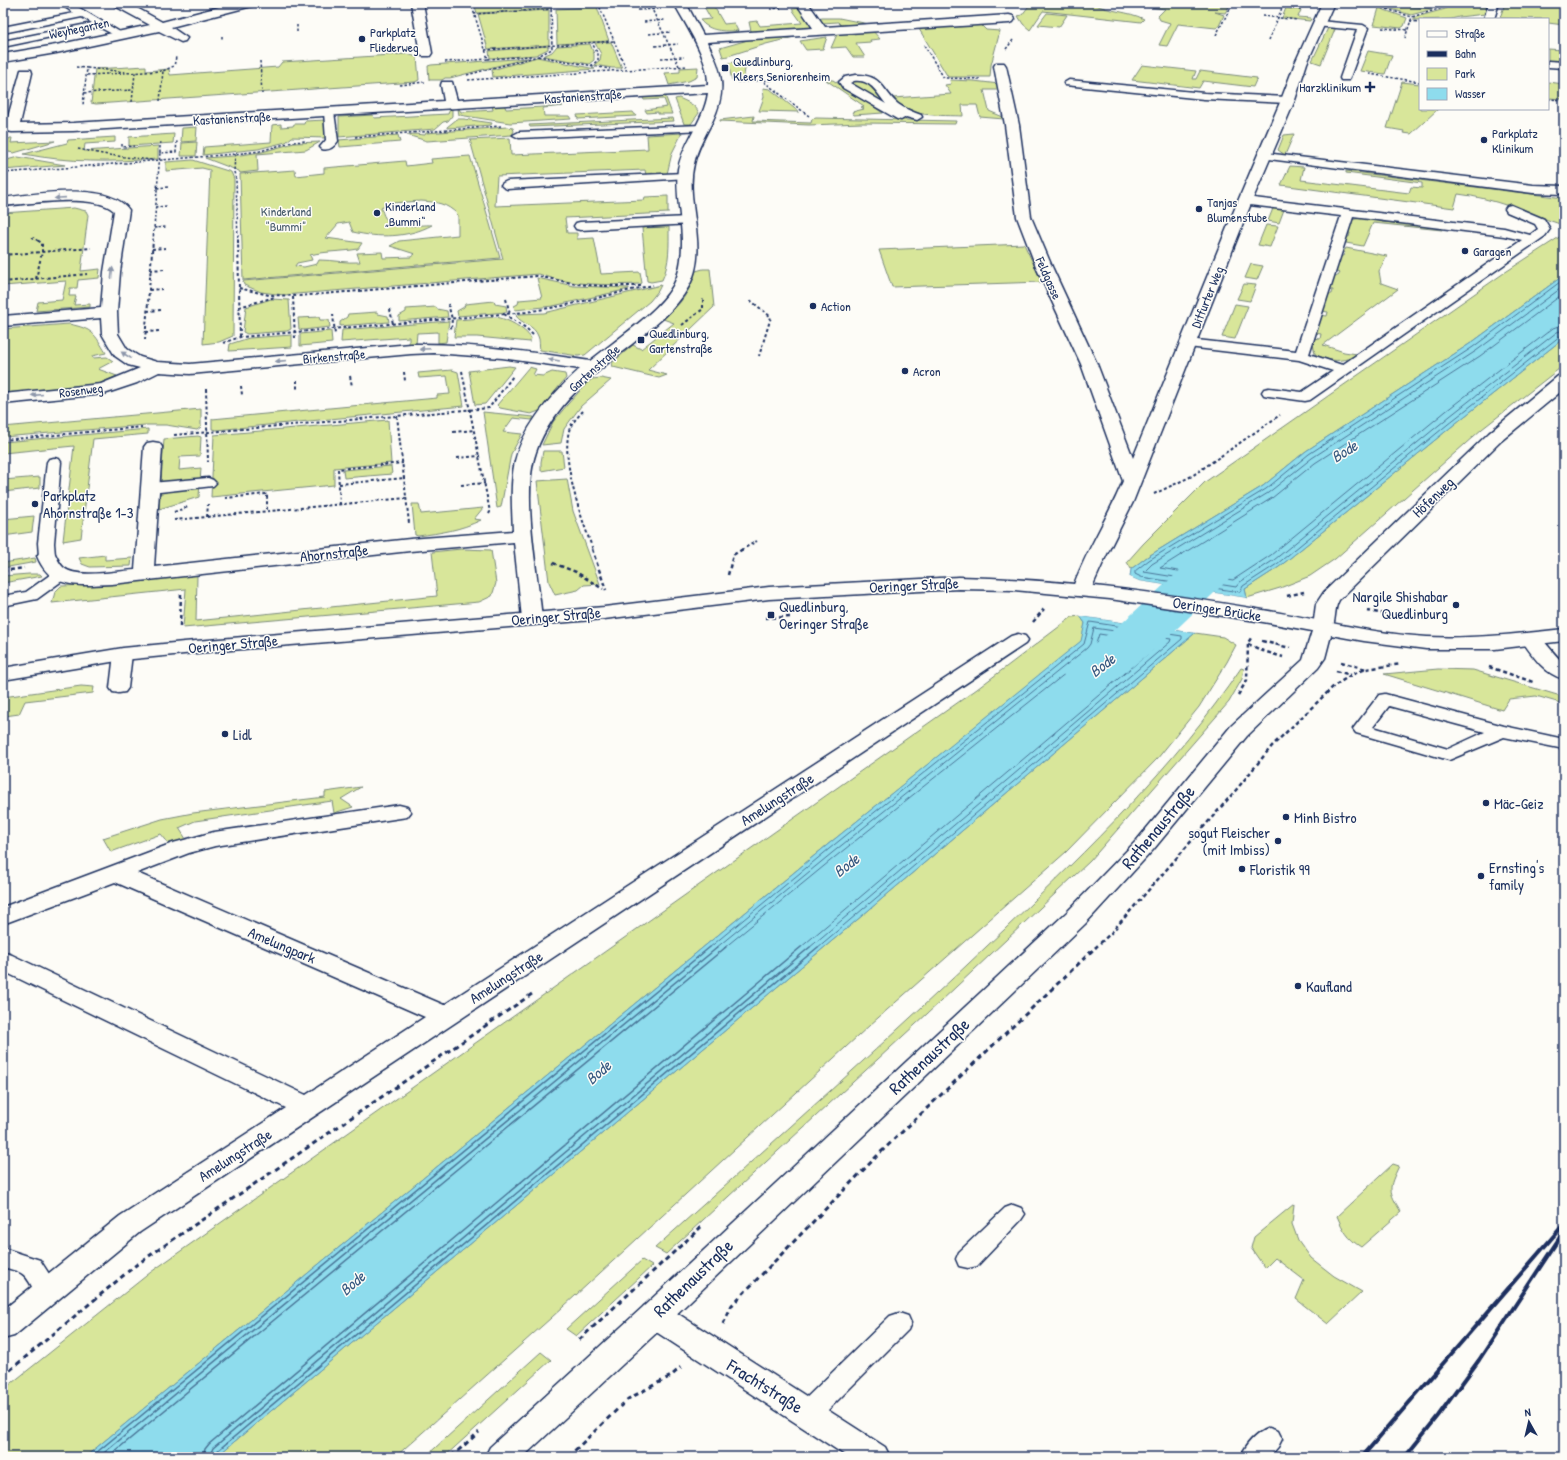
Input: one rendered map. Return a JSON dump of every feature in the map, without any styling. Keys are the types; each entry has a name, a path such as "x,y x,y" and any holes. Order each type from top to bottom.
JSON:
{"street":[{"name":"Weyhegarten","path":"119,3 181,38"},
{"name":"Weyhegarten","path":"3,58 161,26 248,3"},
{"path":"417,3 426,53"},
{"name":"Gartenstraße","path":"532,618 524,545 521,492 526,454 533,438 553,407 592,366 664,308 674,298 684,278 690,261 684,176 688,157 712,109 715,85 713,64 680,3"},
{"path":"802,3 821,31"},
{"name":"Ditfurter Weg","path":"1082,590 1087,574 1114,525 1124,502 1245,201 1288,100 1301,63 1328,3"},
{"path":"699,39 1009,19"},
{"name":"Kastanienstraße","path":"26,73 12,128 67,128 329,112 715,85"},
{"name":"Feldgasse","path":"1001,73 1012,125 1022,209 1025,221 1045,269 1089,364 1132,480"},
{"path":"447,85 451,104"},
{"name":"Birkenstraße","path":"3,202 90,197 110,200 117,204 122,210 112,272 109,312 110,334 121,352 134,361 156,367 190,369 422,349 481,350 592,366"},
{"path":"3,321 109,312"},
{"name":"Rosenweg","path":"3,399 104,389 131,379 156,367"},
{"name":"Höfenweg","path":"1323,628 1326,604 1331,596 1495,437 1564,380"},
{"path":"144,575 154,442"},
{"name":"Ahornstraße","path":"60,575 73,578 112,578 410,545 524,545"},
{"path":"47,556 48,563 54,571 60,575"},
{"name":"Oeringer Straße","path":"3,674 123,654 604,613 769,594 926,584 998,583 1110,593"},
{"name":"Oeringer Brücke","path":"1110,593 1237,612 1364,635 1426,643 1495,643 1564,635"},
{"name":"Rathenaustraße","path":"501,1457 655,1315 1076,918 1145,845 1239,731 1311,664 1316,655 1323,628"},
{"path":"1531,639 1548,661 1564,673"},
{"name":"Amelungstraße","path":"3,1327 130,1224 1018,640"},
{"path":"3,916 117,874 181,848 214,838 399,812"},
{"name":"Amelungpark","path":"117,874 447,1016"},
{"path":"3,961 308,1107"},
{"name":"Frachtstraße","path":"655,1315 874,1457"}],"lane":[{"path":"64,3 120,35"},
{"path":"1489,18 1494,3"},
{"path":"3,30 83,14"},
{"path":"3,44 101,24"},
{"path":"1319,24 1363,28 1345,78"},
{"path":"1549,64 1564,66"},
{"path":"901,117 847,86 844,82 849,79 859,78 875,81 891,103 899,110 917,117"},
{"path":"1069,83 1204,96 1288,100"},
{"path":"326,147 332,141 329,112"},
{"path":"519,135 702,128"},
{"path":"1264,156 1526,188 1564,190"},
{"path":"508,185 684,176"},
{"path":"1245,201 1504,232 1532,239"},
{"path":"1269,392 1305,397 1541,233 1544,229 1540,222 1511,209"},
{"path":"1301,356 1348,213"},
{"path":"580,226 688,221"},
{"path":"1188,343 1301,356 1344,370"},
{"path":"47,556 46,543 54,462"},
{"path":"151,488 208,482"},
{"path":"3,601 32,596 60,575"},
{"path":"119,688 123,654"},
{"path":"1502,731 1449,755 1362,729 1386,699 1502,731 1564,744"},
{"path":"968,1259 1013,1214"},
{"path":"3,1257 31,1267 48,1291"},
{"path":"808,1413 899,1323"}],"path":[{"path":"471,3 488,59"},
{"path":"462,77 538,56 552,49 551,3"},
{"path":"598,3 626,69"},
{"path":"650,3 679,66"},
{"path":"857,6 899,3"},
{"path":"1216,35 1233,3"},
{"path":"1269,40 1284,3"},
{"path":"1374,5 1412,17 1442,8 1443,3"},
{"path":"1267,5 1302,9"},
{"path":"474,14 552,9"},
{"path":"638,10 645,10"},
{"path":"1262,16 1278,18"},
{"path":"1405,38 1412,17"},
{"path":"644,22 651,21"},
{"path":"1410,21 1419,22"},
{"path":"297,25 297,32"},
{"path":"912,26 944,78 1001,73"},
{"path":"1378,27 1408,30"},
{"path":"649,34 656,33"},
{"path":"485,50 614,41"},
{"path":"591,66 598,60 598,54 592,43"},
{"path":"655,46 663,45"},
{"path":"440,62 538,56 613,70"},
{"path":"661,58 668,58"},
{"path":"260,61 262,94"},
{"path":"463,80 713,64"},
{"path":"86,75 163,71 174,66"},
{"path":"73,67 135,72"},
{"path":"82,110 87,68"},
{"path":"160,101 163,71"},
{"path":"132,102 135,72"},
{"path":"715,85 773,80"},
{"path":"764,81 809,116"},
{"path":"84,93 132,90"},
{"path":"1549,99 1564,100"},
{"path":"160,153 176,152 178,121"},
{"path":"67,128 64,140 66,144 80,149 108,155 159,160"},
{"path":"171,143 176,142"},
{"path":"121,352 144,350 160,144 166,143"},
{"path":"235,154 234,172 236,179 240,337"},
{"path":"157,188 168,187"},
{"path":"155,207 167,206"},
{"path":"154,228 166,227"},
{"path":"32,237 42,243 42,252 36,279"},
{"path":"3,255 116,246"},
{"path":"152,249 165,248"},
{"path":"150,270 164,269"},
{"path":"3,282 112,272"},
{"path":"239,288 257,294 293,297 537,276 560,282 582,285 607,287 648,286"},
{"path":"222,344 240,337 510,314 562,306 684,278"},
{"path":"149,290 162,289"},
{"path":"679,328 703,309 702,294"},
{"path":"239,307 276,296"},
{"path":"293,297 295,339"},
{"path":"506,299 510,314"},
{"path":"750,300 771,317 758,356"},
{"path":"448,304 452,319 451,331"},
{"path":"390,309 393,324"},
{"path":"147,311 161,310"},
{"path":"333,314 335,336"},
{"path":"3,440 139,427 154,428 154,442 208,433 489,408 528,356 535,342 533,335 526,328 504,314"},
{"path":"145,332 160,331"},
{"path":"205,368 208,433 207,517"},
{"path":"461,368 485,483 490,512 487,518"},
{"path":"404,373 411,372"},
{"path":"343,378 351,378"},
{"path":"297,382 304,382"},
{"path":"234,388 242,387"},
{"path":"206,390 213,390"},
{"path":"1124,502 1155,493 1192,476 1305,397"},
{"path":"586,407 569,430 567,446 570,473 579,506 608,593"},
{"path":"397,416 404,463 410,545"},
{"path":"453,432 475,430"},
{"path":"457,458 480,456"},
{"path":"340,505 338,469 404,463"},
{"path":"339,484 405,478"},
{"path":"461,485 485,483"},
{"path":"149,522 208,500 267,494 267,512"},
{"path":"149,522 407,498"},
{"path":"728,577 734,556 757,541"},
{"path":"524,545 572,570 598,588 606,590"},
{"path":"180,632 182,570"},
{"path":"1236,700 1247,680 1249,665 1248,643"},
{"path":"1485,666 1535,682"},
{"path":"568,1457 628,1399 671,1376 720,1331 732,1305 880,1153 1110,932 1236,790 1272,746 1334,686 1351,675 1366,669"},
{"path":"577,1342 705,1223"}],"green space":[{"path":"474,3 549,3 549,9 477,13"},
{"path":"702,3 712,3 724,24 734,23 738,31 712,29 704,24 700,20 711,19"},
{"path":"1031,3 1098,3 1094,4 1106,9 1132,14 1144,19 1141,22 1043,11 1030,30 1023,24 1018,16 1022,15"},
{"path":"1119,3 1231,3 1225,13 1215,12 1224,15 1219,26 1216,28 1178,24 1167,46 1159,45 1170,23 1160,20 1158,16 1165,9"},
{"path":"1379,3 1396,3 1396,5 1433,9 1411,15 1378,5"},
{"path":"1448,3 1489,3 1485,14 1455,18 1419,18 1419,20 1414,20 1416,17 1445,9"},
{"path":"1505,3 1564,3 1564,25 1549,23 1549,18 1500,18"},
{"path":"597,7 609,41 557,44 556,9"},
{"path":"801,8 813,28 751,31 749,22 757,21 760,26 802,23 792,9"},
{"path":"1286,8 1301,10 1298,17 1311,18 1310,21 1282,18"},
{"path":"1379,8 1407,18 1404,26 1401,28 1374,25"},
{"path":"549,10 549,45 488,49 478,14"},
{"path":"1047,13 1067,15 1059,27 1038,25"},
{"path":"839,18 869,24 841,25 838,22 821,23 819,19"},
{"path":"981,25 986,30 1000,31 991,65 990,77 948,77 919,29"},
{"path":"1336,27 1321,64 1312,61 1328,28"},
{"path":"872,30 880,39 870,40 871,42 856,43 865,57 853,57 846,47 831,48 838,32"},
{"path":"798,36 723,57 720,48 755,38"},
{"path":"827,37 823,49 806,50 800,41"},
{"path":"611,42 622,68 594,65 600,60 601,54 595,43"},
{"path":"590,44 594,54 594,60 589,64 543,56 552,52 557,46"},
{"path":"548,46 548,49 536,55 490,58 489,51"},
{"path":"1549,49 1564,50 1564,64 1549,62"},
{"path":"1368,51 1392,55 1385,74 1360,71"},
{"path":"407,54 417,57 419,80 415,82 96,104 91,103 95,69 146,66 146,71 169,69 170,75 278,67 282,62"},
{"path":"537,57 595,69 493,77 492,70"},
{"path":"528,58 442,80 429,80 428,66 431,65"},
{"path":"734,62 746,64 743,80 732,80 728,63"},
{"path":"1142,65 1196,71 1193,79 1196,79 1200,71 1257,78 1253,87 1203,81 1199,88 1132,80"},
{"path":"698,67 697,77 689,81 669,85 665,73 680,72 680,68"},
{"path":"854,79 868,83 884,103 851,85 849,81"},
{"path":"826,80 833,80 883,113 854,115 852,112 864,109 861,107 864,106"},
{"path":"950,80 999,84 998,90 984,90 989,111 1003,117 1004,119 980,117 977,105 962,105 963,116 924,114 905,109 893,98 951,94 945,85 951,84"},
{"path":"1402,82 1419,84 1419,110 1437,110 1411,134 1403,133 1404,131 1387,128"},
{"path":"1549,82 1564,84 1564,99 1549,98"},
{"path":"763,88 770,89 799,112 759,111 764,97"},
{"path":"665,95 672,114 658,114 658,112 647,113 645,110 667,107 664,99 644,100 642,96"},
{"path":"679,98 693,105 699,113 691,124 684,124 675,99"},
{"path":"504,104 506,109 563,106 543,108 544,116 569,116 571,119 510,123 459,115 458,109 461,112 493,110 492,105"},
{"path":"450,109 452,109 452,116 448,121 443,122 435,129 339,137 339,117 373,115 374,118 448,114"},
{"path":"633,112 636,116 578,119 577,115"},
{"path":"754,116 753,121 811,123 812,119 816,118 956,121 955,124 862,123 809,125 720,121"},
{"path":"673,118 674,121 530,127 529,125"},
{"path":"457,119 492,123 491,125 447,128"},
{"path":"325,120 326,138 292,137 286,142 258,149 203,155 204,147 271,142 272,125 281,124 281,127 293,126 294,124 304,124 305,121"},
{"path":"197,127 196,141 181,142 182,128"},
{"path":"507,127 513,128 514,131 512,135 427,141 407,135 425,135 426,133"},
{"path":"682,133 672,153 667,174 646,175 645,170 497,176 495,206 644,200 645,197 668,196 668,213 565,218 567,233 577,233 577,239 594,238 601,274 640,272 642,283 640,284 576,283 539,274 284,295 261,292 244,285 243,281 503,259 470,140 510,138 511,155 648,149 647,135"},
{"path":"174,134 173,143 129,146 129,137"},
{"path":"1294,134 1285,155 1278,150 1284,135"},
{"path":"398,135 400,142 340,147 339,140"},
{"path":"115,137 115,142 85,144 84,151 158,146 158,159 91,161 58,159 24,154 67,143 68,140"},
{"path":"10,138 12,138 11,143 55,141 14,153 3,151 3,146"},
{"path":"197,142 196,156 181,156 182,143"},
{"path":"320,142 306,150 257,154 258,171 240,173 239,171 205,158 262,152 294,143"},
{"name":"Kinderland \"Bummi\"","path":"470,156 500,258 243,280 240,174 295,170 296,176 324,173 324,168 405,161 406,166 432,163 431,159","holes":["421,201 436,203 454,211 458,215 458,235 399,241 390,246 415,254 411,257 383,258 382,252 357,253 360,262 319,260 317,264 304,267 295,266 297,263 312,260 310,255 358,249 362,243 326,238 338,224 349,222 353,232 383,236 403,235 432,225 396,225 387,220 381,208 392,203"]},
{"path":"18,157 65,165 3,170 3,161"},
{"path":"193,160 231,172 234,179 233,336 219,342 203,344 210,170 202,168 166,171 166,162"},
{"path":"1290,166 1304,167 1301,180 1409,193 1411,187 1422,188 1422,183 1346,173 1346,171 1564,198 1564,222 1560,224 1497,202 1458,194 1454,208 1281,185"},
{"path":"1274,206 1285,207 1279,223 1268,221"},
{"path":"74,208 86,211 88,215 81,271 100,269 99,278 78,280 77,288 70,288 69,296 76,296 74,305 90,304 90,307 36,311 38,302 62,300 66,281 3,286 3,213"},
{"path":"1368,218 1367,219 1378,221 1378,219 1382,220 1382,222 1395,223 1396,221 1427,225 1427,227 1436,228 1437,226 1442,227 1442,230 1373,223 1363,246 1346,243 1344,236 1349,237 1350,233 1346,233 1351,220"},
{"path":"1266,225 1278,226 1270,247 1258,245"},
{"path":"669,227 668,261 665,274 662,280 651,282 647,281 642,228"},
{"path":"1564,234 1564,275 1471,343 1306,451 1263,486 1147,557 1131,569 1127,562 1205,482 1504,273"},
{"path":"1024,244 1042,282 892,287 879,250"},
{"path":"1346,248 1387,256 1379,271 1381,283 1398,289 1323,345 1344,352 1357,354 1347,359 1331,360 1315,354 1312,338 1320,339 1321,334 1314,333 1320,315 1327,316 1328,312 1321,311 1326,294 1332,294 1333,290 1327,289 1331,275 1338,276 1340,273 1333,271 1338,255 1343,256 1345,252 1340,250 1345,250"},
{"path":"1251,264 1263,266 1257,280 1245,278"},
{"path":"710,269 714,307 648,370 667,375 659,378 613,367 612,363 633,345 641,349 674,323 663,319 684,298 694,279 696,271"},
{"path":"537,278 574,286 629,289 553,306 515,310 514,306 518,304 519,300 542,298"},
{"path":"1244,284 1256,285 1250,301 1237,299"},
{"path":"661,285 650,301 585,355 578,356 540,350 539,339 534,329 516,316 520,314 544,313"},
{"path":"271,299 289,300 291,329 287,331 247,334 243,332 246,307"},
{"path":"494,301 495,304 506,306 507,312 458,316 457,311 464,307 465,304"},
{"path":"1235,304 1248,306 1235,339 1222,337"},
{"path":"436,307 437,309 447,311 448,317 399,321 399,316 406,312 406,309"},
{"path":"377,312 378,314 388,316 389,322 340,326 340,322 347,317 348,314"},
{"path":"319,317 320,320 329,320 330,327 303,330 299,329 298,318"},
{"path":"496,317 520,327 531,338 530,342 477,337 454,337 456,320"},
{"path":"449,321 446,342 438,343 438,332 417,333 416,344 409,344 409,337 341,342 342,330"},
{"path":"69,324 88,330 95,336 106,353 92,356 93,358 107,357 113,361 98,369 117,376 98,384 3,394 3,329"},
{"path":"331,331 332,343 300,346 300,334"},
{"path":"292,335 292,347 229,351 230,344 249,338"},
{"path":"1564,338 1564,365 1482,429 1335,559 1310,576 1280,588 1247,598 1245,589 1279,567 1456,423"},
{"path":"509,366 515,367 485,404 475,405 469,371"},
{"path":"529,367 536,369 533,375 543,376 552,372 565,374 566,378 539,411 531,414 500,408 497,405"},
{"path":"452,370 458,372 464,406 216,430 212,429 212,419 437,398 437,395 450,394 447,376 419,378 418,373"},
{"path":"601,378 611,380 581,406 564,429 561,443 542,445 553,422 567,405 588,382 592,379"},
{"path":"201,409 201,427 197,430 166,425 145,425 3,437 3,427"},
{"path":"483,412 534,417 532,420 513,418 503,432 522,434 511,454 501,507 497,508"},
{"path":"388,420 391,463 334,468 334,485 211,497 214,435"},
{"path":"148,429 148,434 93,439 81,538 63,541 74,446 3,453 3,442"},
{"path":"201,437 200,456 180,457 179,470 201,468 199,497 159,509 164,439"},
{"path":"543,451 562,451 564,467 541,471"},
{"path":"391,466 392,474 344,478 343,470"},
{"path":"40,477 40,488 3,492 3,480"},
{"path":"567,479 573,511 600,584 584,585 578,590 555,595 549,582 537,481"},
{"path":"412,504 419,504 421,514 483,508 474,519 481,520 450,531 418,536 415,535"},
{"path":"34,516 32,532 3,536 3,519"},
{"path":"461,549 491,550 496,583 492,596 479,602 183,628 186,589 52,603 55,592 61,586 111,584 197,575 196,621 437,596 432,552"},
{"path":"105,555 105,560 132,558 131,566 90,567 82,564 79,558"},
{"path":"35,558 36,562 3,568 3,563"},
{"path":"40,574 42,576 3,583 3,576"},
{"path":"1080,616 1085,623 1082,641 826,846 85,1457 3,1457 3,1390 151,1272 977,689 1072,617"},
{"path":"1195,633 1223,637 1236,645 1199,707 1157,759 1066,852 870,1025 551,1318 395,1457 216,1457 857,920"},
{"path":"1241,668 1244,669 1242,679 1229,702 1090,861 940,1002 666,1254 655,1248 919,1010 1068,868 1130,805 1188,739"},
{"path":"1438,669 1473,670 1564,697 1564,704 1536,696 1509,699 1502,710 1384,674"},
{"path":"81,686 94,687 93,693 25,701 19,714 3,715 3,697"},
{"path":"361,787 341,799 353,807 334,813 332,801 195,821 179,828 186,839 170,845 161,834 111,852 103,838 162,819 193,813 325,797 325,792"},
{"path":"1393,1164 1399,1166 1391,1185 1391,1189 1394,1199 1401,1212 1361,1247 1346,1234 1337,1216"},
{"path":"1294,1204 1292,1224 1298,1240 1311,1258 1334,1276 1362,1292 1328,1324 1296,1299 1304,1280 1275,1258 1265,1268 1251,1248 1254,1237"},
{"path":"642,1260 652,1266 576,1336 566,1329"},
{"path":"541,1352 551,1360 444,1457 425,1457"}],"water":[{"path":"1564,275 1564,338 1456,423 1279,567 1245,589 1247,598 1139,581 1130,577 1131,569 1147,557 1263,486 1306,451 1471,343"},
{"path":"1080,616 1195,633 857,920 216,1457 85,1457 826,846 1081,641 1085,623"}],"pier":[{"path":"1130,577 1139,581 1247,598 1245,600 1139,583 1129,579"},
{"path":"1082,614 1195,631 1197,633 1080,616"}],"waterway":[{"name":"Bode","path":"1090,674 1141,634 1246,536"}],"railway":[{"path":"1362,1457 1564,1224"},
{"path":"1405,1457 1438,1416 1479,1360 1564,1231"}],"place":[{"name":"Parkplatz Fliederweg","path":"362,39"},
{"name":"Quedlinburg, Kleers Seniorenheim","path":"725,68"},
{"name":"Harzklinikum","path":"1370,87"},
{"name":"Parkplatz Klinikum","path":"1484,140"},
{"name":"Tanjas Blumenstube","path":"1199,209"},
{"name":"Kinderland „Bummi“","path":"377,213"},
{"name":"Garagen","path":"1465,251"},
{"name":"Action","path":"813,306"},
{"name":"Quedlinburg, Gartenstraße","path":"641,340"},
{"name":"Acron","path":"905,371"},
{"name":"Parkplatz Ahornstraße 1-3","path":"35,504"},
{"name":"Nargile Shishabar Quedlinburg","path":"1456,605"},
{"name":"Quedlinburg, Oeringer Straße","path":"771,615"},
{"name":"Lidl","path":"225,734"},
{"name":"Mäc-Geiz","path":"1486,803"},
{"name":"Minh Bistro","path":"1286,817"},
{"name":"sogut Fleischer (mit Imbiss)","path":"1278,841"},
{"name":"Floristik 99","path":"1242,869"},
{"name":"Ernsting's family","path":"1481,876"},
{"name":"Kaufland","path":"1298,986"}]}
